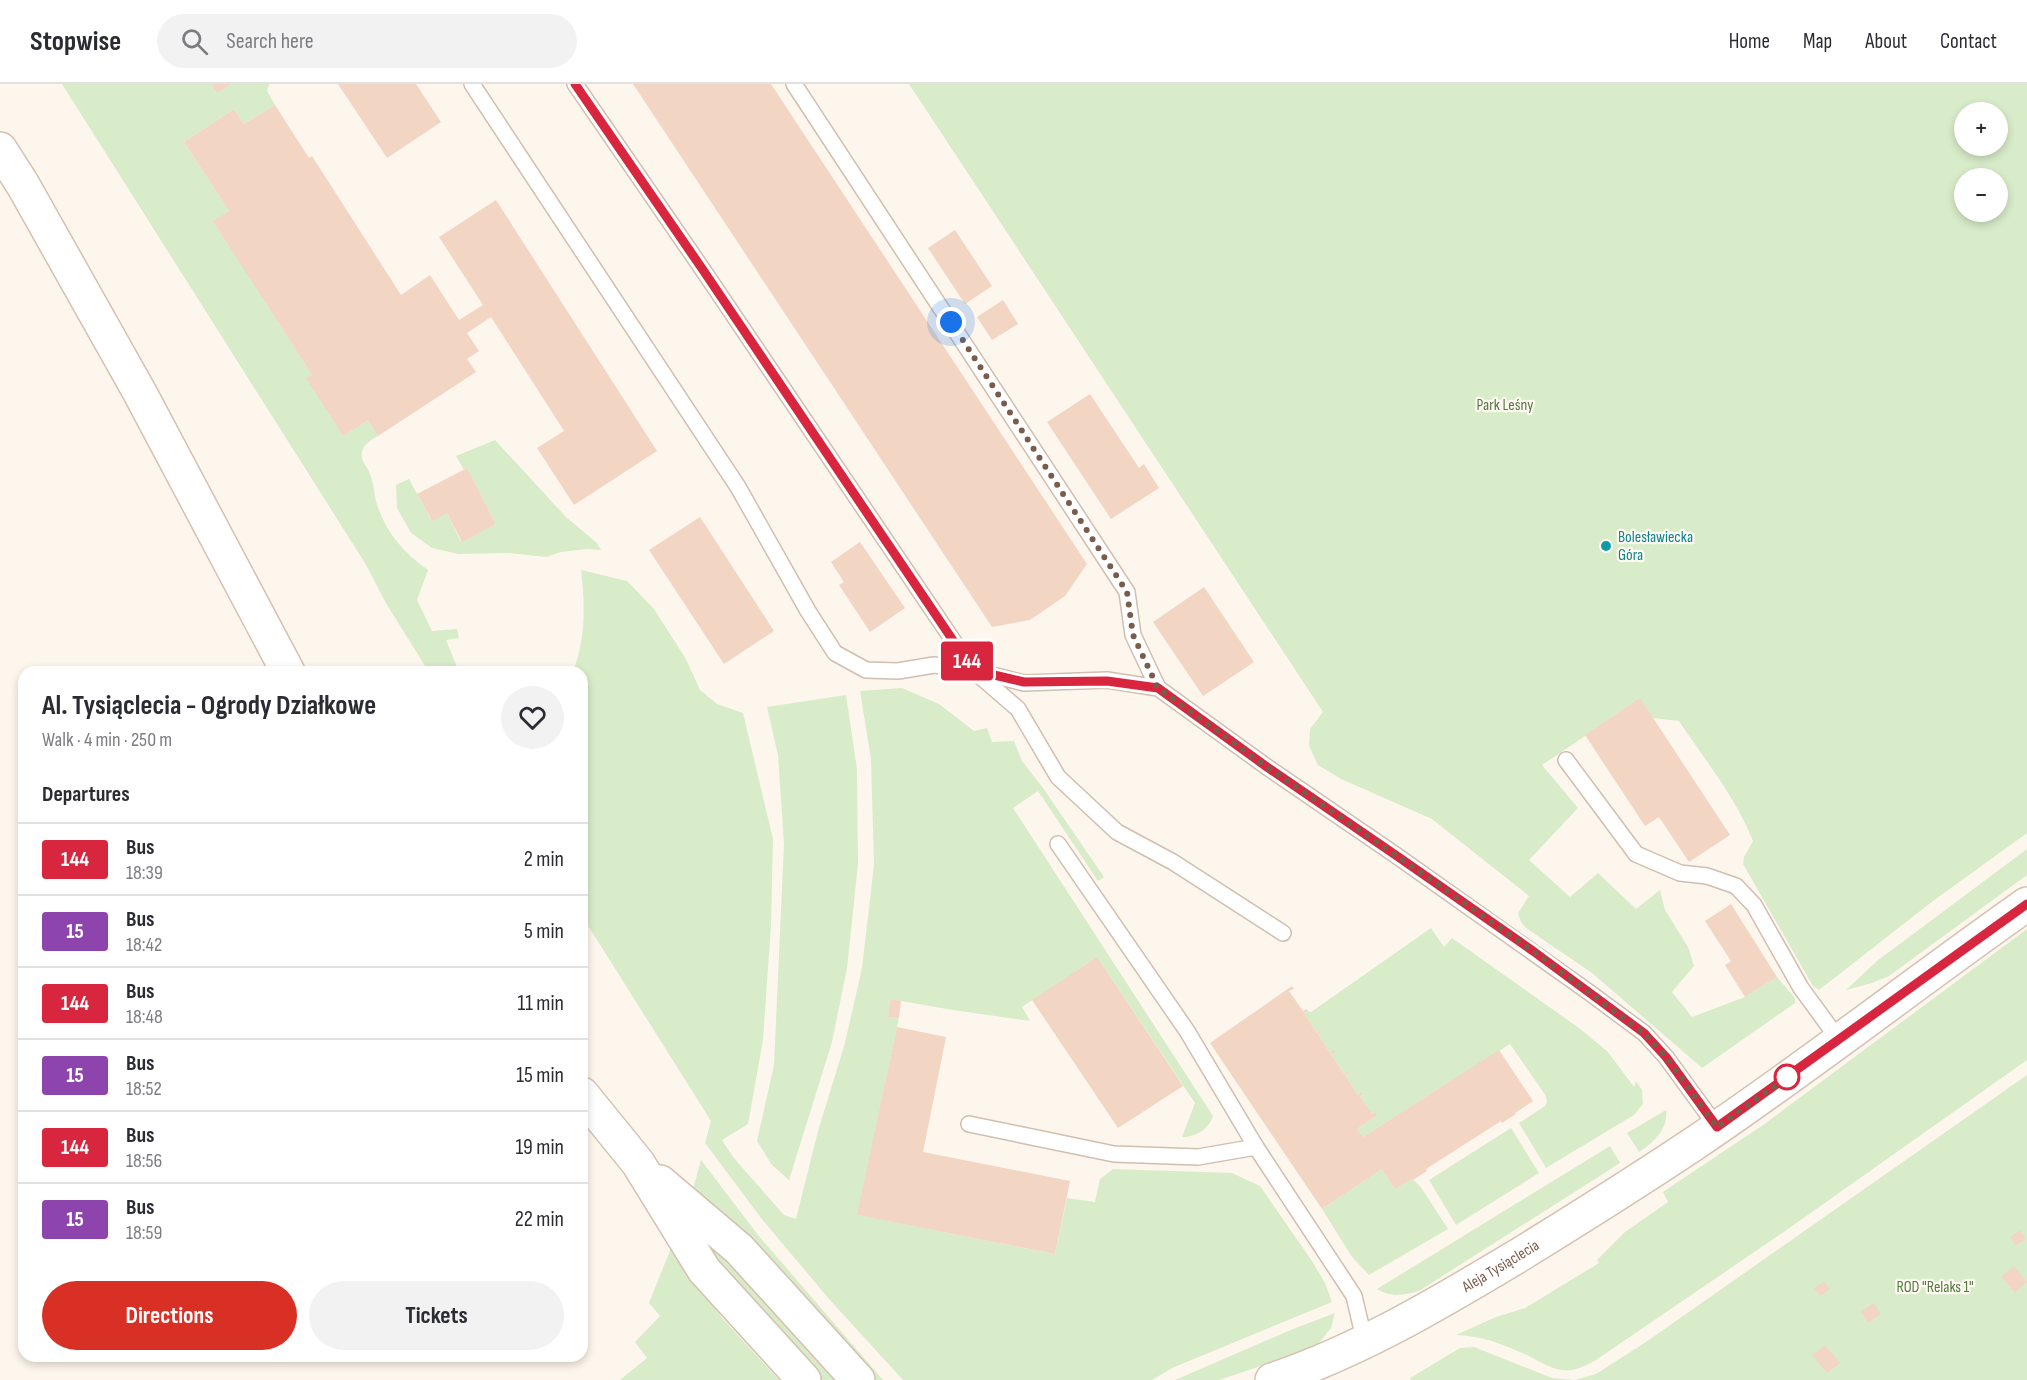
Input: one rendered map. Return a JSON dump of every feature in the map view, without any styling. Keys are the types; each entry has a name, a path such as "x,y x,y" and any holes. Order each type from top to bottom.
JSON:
{"main road":[{"path":"0,148 140,393 285,666"},
{"name":"Aleja Tysiąclecia","path":"1272,1380 1365,1343 1418,1315 1551,1236 1717,1127 2027,904"},
{"path":"588,1101 638,1163 704,1270 804,1380"},
{"path":"638,1163 739,1249 858,1380"}],"lane":[{"path":"472,84 738,487 808,611 835,652 866,670 898,671 934,665 973,670 1024,682 1107,681 1158,688 1267,767 1581,986 1644,1033 1666,1057 1717,1127"},
{"path":"575,84 973,670 1018,709 1058,777 1116,831 1173,862 1283,933"},
{"path":"794,84 1127,592 1133,635 1158,688"},
{"path":"1566,760 1636,854 1680,873 1707,876 1736,886 1754,905 1801,988 1839,1040"},
{"path":"1058,844 1187,1031 1256,1147 1354,1296 1365,1343"},
{"path":"969,1124 1114,1154 1198,1157 1256,1147"}],"green space":[{"path":"62,84 211,84 217,93 232,84 269,84 267,91 275,105 244,124 234,109 184,142 229,211 214,221 312,375 343,435 368,420 378,436 366,444 362,455 369,471 377,505 397,542 428,570 417,600 432,631 457,629 459,638 446,640 457,666 425,666 387,605 365,563"},
{"name":"Park Leśny","path":"909,84 2027,84 2027,833 1933,901 1819,990 1813,986 1743,864 1744,857 1753,841 1746,825 1679,721 1653,718 1640,699 1542,765 1578,808 1529,860 1570,897 1598,873 1636,909 1660,890 1665,910 1688,947 1694,966 1672,992 1692,1017 1745,997 1777,977 1795,998 1795,1003 1702,1068 1592,973 1526,928 1518,913 1529,896 1432,819 1341,779 1318,765 1309,746 1310,729 1323,712"},
{"path":"495,440 566,517 597,543 601,550 561,552 546,557 509,553 458,554 432,548 411,533 397,508 396,485 409,479 431,520 447,513 461,542 496,524 467,468 464,470 456,456"},
{"path":"581,570 627,581 654,609 686,659 700,690 717,704 743,713 773,839 771,925 763,1040 748,1124 722,1140 733,1157 784,1215 796,1219 818,1131 845,1043 862,968 874,865 871,759 860,691 902,688 939,704 974,731 987,728 992,742 1014,741 1022,761 1104,877 1098,881 1038,791 1013,808 1213,1116 1201,1131 1192,1136 1182,1137 1195,1103 1097,957 1022,1007 1030,1021 890,999 888,1017 899,1017 858,1215 1055,1254 1067,1198 1095,1202 1100,1179 1113,1169 1232,1173 1260,1186 1312,1261 1325,1283 1332,1302 1172,1368 1152,1380 903,1380 829,1299 761,1218 705,1143 711,1121 588,926 588,666 575,666 582,634"},
{"path":"846,695 857,769 858,864 847,968 832,1042 789,1180 772,1165 757,1141 774,1065 784,844 778,755 767,707"},
{"path":"2027,849 2027,875 1889,976 1846,990 1877,961"},
{"path":"1431,928 1444,947 1452,938 1579,1028 1608,1052 1634,1087 1636,1081 1642,1090 1643,1104 1634,1115 1546,1168 1519,1123 1545,1106 1546,1096 1510,1044 1363,1137 1357,1129 1377,1115 1375,1112 1371,1114 1360,1097 1363,1095 1362,1092 1358,1095 1345,1075 1349,1072 1344,1074 1331,1054 1335,1052 1330,1053 1318,1034 1322,1032 1321,1030 1317,1033 1304,1013 1311,1012"},
{"path":"2027,929 2027,1060 1788,1229 1588,1364 1575,1369 1561,1370 1492,1341 1456,1335 1496,1317 1525,1308 1599,1263 1597,1260 1625,1232 1668,1202 1663,1192 1763,1125"},
{"name":"ROD \"Relaks 1\"","path":"2027,1075 2027,1380 1575,1380 1596,1374 1646,1342"},
{"path":"1666,1110 1662,1129 1650,1144 1639,1152 1627,1133"},
{"path":"1511,1128 1539,1173 1456,1225 1429,1180"},
{"path":"1610,1146 1620,1163 1419,1291 1392,1295 1377,1289"},
{"path":"701,1160 758,1235 883,1380 870,1380 692,1193"},
{"path":"1382,1169 1395,1189 1412,1179 1420,1186 1448,1229 1369,1275 1352,1257 1322,1209"},
{"path":"705,1239 842,1380 814,1380 741,1301"},
{"path":"673,1243 722,1318 779,1380 620,1380 647,1358 635,1342 660,1316 649,1303"},
{"path":"1335,1313 1331,1328 1319,1343 1300,1353 1219,1380 1175,1380 1293,1329"},
{"path":"1474,1347 1552,1378 1575,1380 1411,1380 1410,1378 1460,1348"}],"building":[{"path":"211,84 232,84 217,93"},
{"path":"338,84 416,84 441,122 387,158"},
{"path":"633,84 771,84 1087,564 1065,596 1030,620 992,627"},
{"path":"275,105 309,158 312,156 401,295 430,275 459,320 483,305 439,237 496,200 657,451 574,505 537,448 564,431 491,317 467,333 479,351 467,359 476,372 378,436 368,420 343,436 306,378 312,375 213,221 229,211 184,142 234,109 244,124"},
{"path":"955,230 992,286 965,304 928,248"},
{"path":"1003,300 1018,324 992,340 977,317"},
{"path":"1090,394 1139,468 1144,464 1159,488 1111,519 1047,422"},
{"path":"467,468 496,524 462,542 447,513 432,521 417,494"},
{"path":"700,517 774,631 724,664 649,550"},
{"path":"860,542 905,608 870,632 839,585 844,582 831,562"},
{"path":"1204,587 1254,662 1203,696 1153,622"},
{"path":"1640,698 1730,835 1689,862 1659,817 1645,826 1585,735"},
{"path":"1731,904 1777,977 1745,997 1725,965 1731,961 1705,921"},
{"path":"1097,957 1183,1086 1118,1128 1032,1000"},
{"path":"1292,986 1294,989 1289,991 1303,1011 1307,1009 1308,1011 1304,1013 1317,1033 1321,1030 1322,1032 1318,1034 1330,1053 1334,1050 1336,1052 1331,1054 1344,1074 1348,1071 1349,1073 1345,1075 1358,1095 1362,1092 1360,1097 1372,1114 1375,1112 1377,1115 1357,1129 1363,1137 1499,1050 1533,1101 1502,1123 1501,1121 1426,1169 1427,1171 1413,1180 1395,1189 1382,1169 1322,1209 1210,1043"},
{"path":"890,999 901,1001 899,1017 888,1017"},
{"path":"897,1027 946,1037 923,1152 1070,1181 1055,1254 857,1215"},
{"path":"2020,1230 2026,1239 2016,1246 2010,1237"},
{"path":"2014,1266 2027,1282 2015,1293 2001,1277"},
{"path":"1824,1282 1830,1289 1820,1296 1814,1288"},
{"path":"1873,1303 1881,1314 1868,1323 1861,1312"},
{"path":"1825,1345 1840,1363 1827,1373 1812,1355"}],"bus line":[{"name":"144","path":"575,84 973,670 1024,682 1107,681 1158,688 1267,767 1533,951 1644,1033 1666,1057 1717,1127 2027,904"}],"place":[{"name":"Bolesławiecka Góra","path":"1606,546"}],"route":[{"path":"951,322 1127,592 1133,635 1158,688 1267,767 1533,951 1644,1033 1666,1057 1717,1127 1792,1074 1787,1077"}]}
